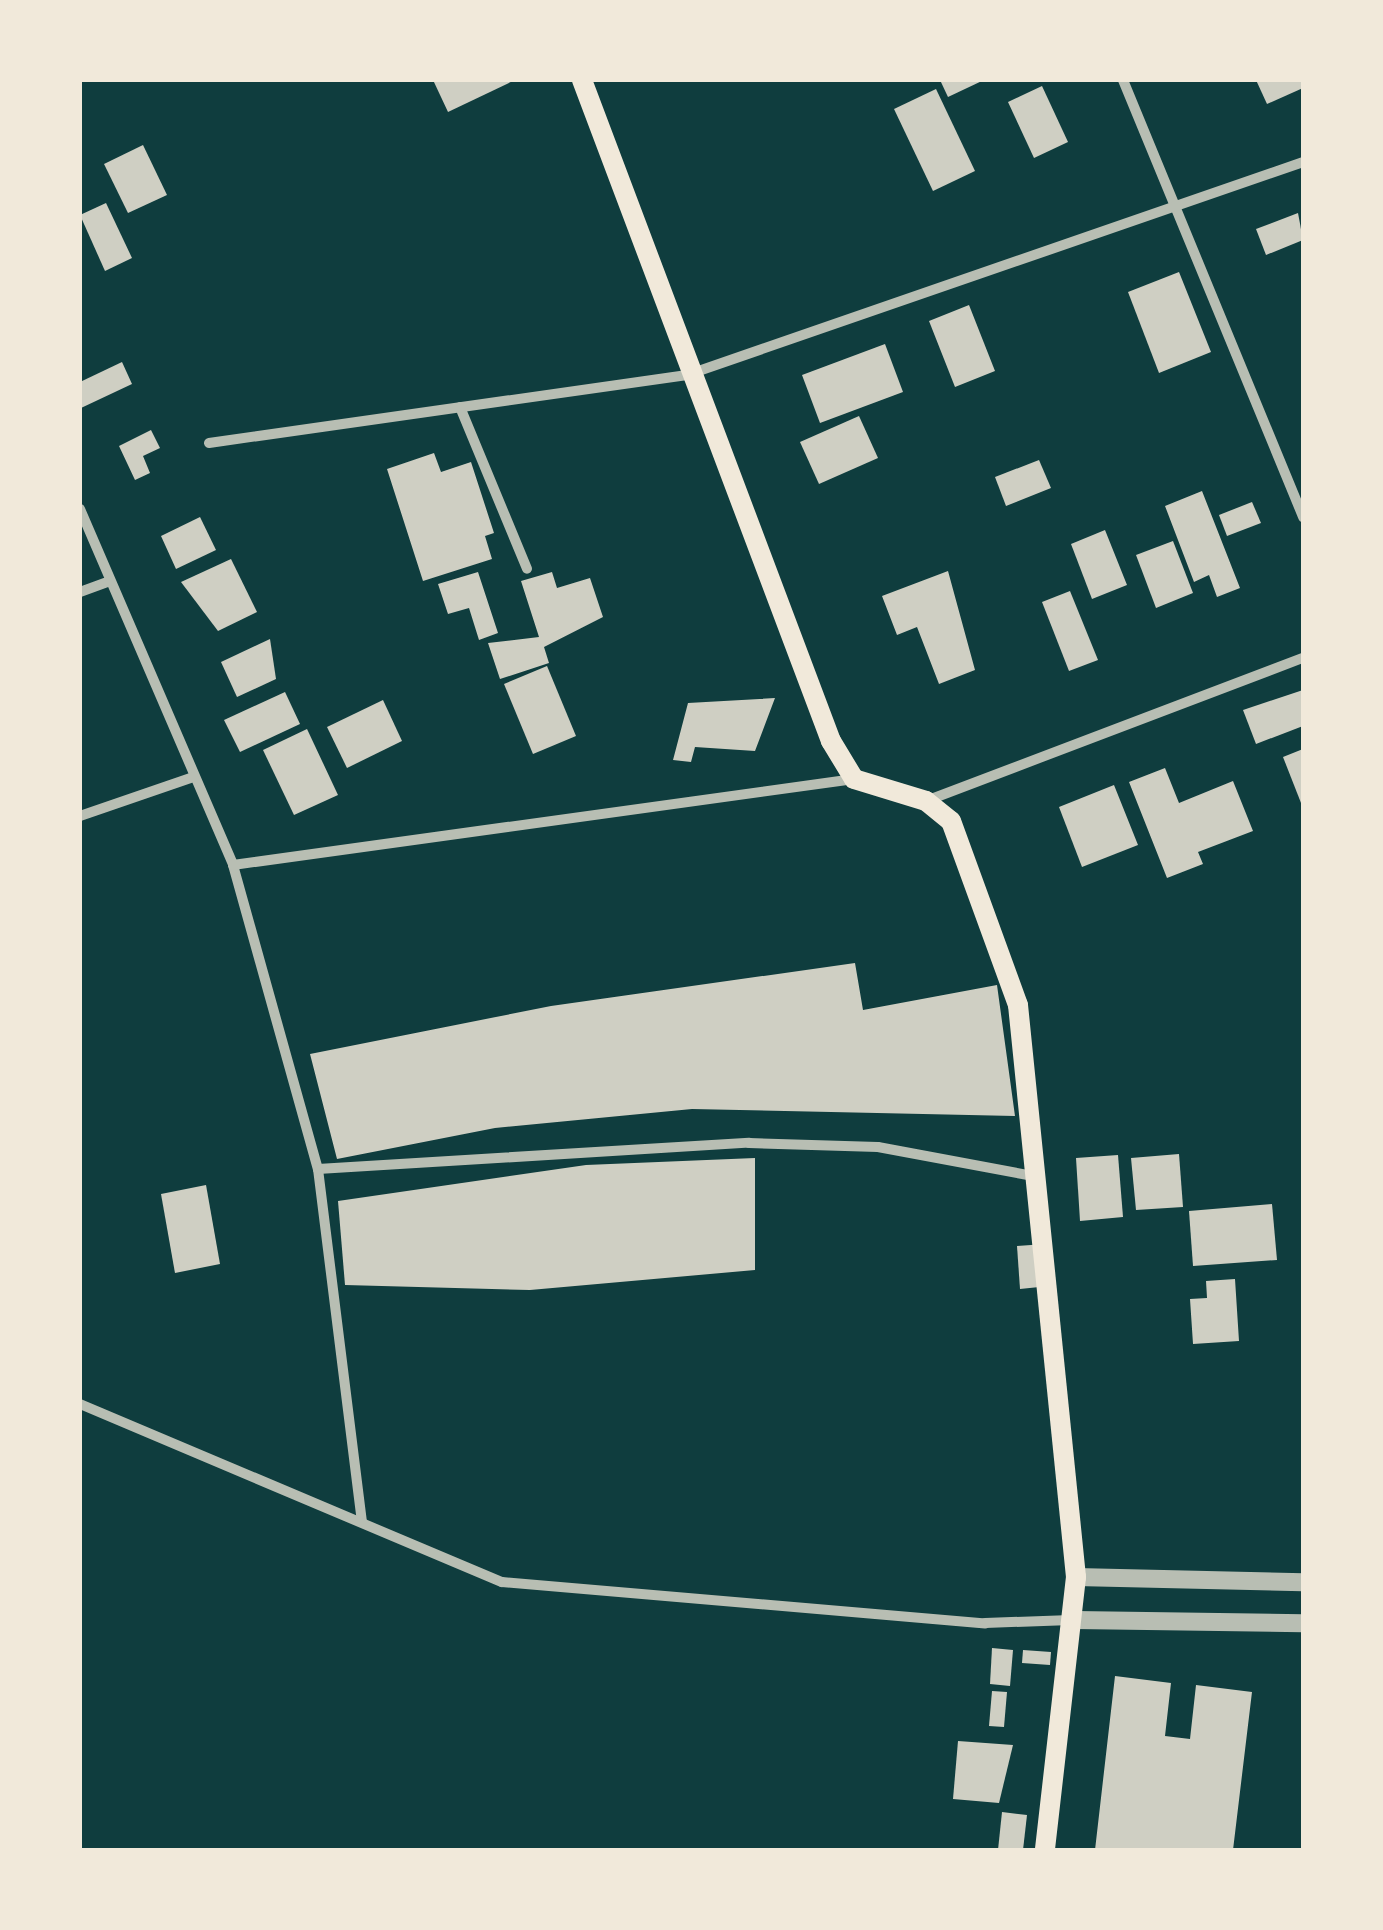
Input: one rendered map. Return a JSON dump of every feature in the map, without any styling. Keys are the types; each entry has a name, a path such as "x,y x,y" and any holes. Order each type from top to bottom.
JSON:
{"main road":[{"path":"582,80 686,374 831,742 854,779 926,802 951,821 994,922 1018,1005 1076,1577 1076,1620 1045,1850"}],"street":[{"path":"1123,80 1303,518"},
{"path":"209,443 686,374 1178,210 1303,162"},
{"path":"460,407 527,568"},
{"path":"80,510 232,866 318,1169 362,1521"},
{"path":"80,592 110,581"},
{"path":"926,802 1303,658"},
{"path":"80,816 192,777"},
{"path":"232,866 854,779"},
{"path":"318,1169 749,1143 878,1147 1038,1177"},
{"path":"80,1404 521,1584 985,1623 1076,1620 1303,1624"},
{"path":"1076,1577 1303,1582"}],"building":[{"path":"433,80 515,80 448,112"},
{"path":"940,80 984,80 948,97"},
{"path":"1256,80 1303,80 1303,88 1267,104"},
{"path":"1042,86 1068,142 1034,158 1008,102"},
{"path":"936,89 975,171 933,191 894,109"},
{"path":"143,145 167,195 128,213 104,164"},
{"path":"106,203 132,258 105,271 80,215"},
{"path":"1298,213 1303,240 1266,255 1256,229"},
{"path":"1179,272 1211,352 1159,373 1128,292"},
{"path":"969,305 995,371 955,387 929,321"},
{"path":"885,344 903,392 820,423 802,375"},
{"path":"122,362 132,384 81,408 80,382"},
{"path":"859,416 878,458 819,484 800,442"},
{"path":"151,430 160,448 143,456 150,473 135,480 119,446"},
{"path":"434,453 441,472 471,462 494,533 485,536 492,559 423,581 387,469"},
{"path":"1039,460 1051,488 1006,506 995,477"},
{"path":"1202,491 1240,588 1217,597 1209,575 1194,582 1165,506"},
{"path":"1252,502 1261,523 1227,536 1219,515"},
{"path":"200,517 216,550 176,569 161,536"},
{"path":"1105,530 1127,585 1092,599 1071,544"},
{"path":"1173,541 1193,593 1156,608 1136,555"},
{"path":"231,559 257,612 218,631 181,582"},
{"path":"948,571 975,670 939,684 917,627 897,635 882,596"},
{"path":"478,572 498,633 479,640 469,608 448,614 438,584"},
{"path":"552,572 557,588 590,578 603,617 544,647 549,663 500,679 488,643 539,637 521,581"},
{"path":"1070,591 1098,660 1069,671 1042,602"},
{"path":"270,639 276,679 237,697 221,662"},
{"path":"547,666 576,736 533,754 504,684"},
{"path":"1303,690 1303,726 1256,744 1243,710"},
{"path":"285,692 300,724 240,752 224,720"},
{"path":"775,698 755,751 695,747 691,762 673,760 688,703"},
{"path":"383,700 402,741 347,768 327,727"},
{"path":"307,729 338,795 294,815 263,750"},
{"path":"1303,749 1303,808 1283,757"},
{"path":"1165,768 1179,803 1233,781 1253,831 1198,852 1203,864 1167,878 1129,782"},
{"path":"1114,785 1138,845 1082,867 1059,807"},
{"path":"855,963 863,1010 997,985 1015,1116 692,1109 495,1128 337,1159 310,1054 551,1006"},
{"path":"1179,1154 1183,1207 1136,1210 1131,1158"},
{"path":"1118,1155 1123,1217 1080,1221 1076,1158"},
{"path":"755,1158 755,1270 530,1290 345,1285 338,1201 586,1165"},
{"path":"206,1185 220,1264 175,1273 161,1194"},
{"path":"1272,1204 1277,1260 1193,1266 1189,1211"},
{"path":"1045,1244 1049,1286 1020,1289 1017,1246"},
{"path":"1235,1279 1239,1341 1193,1344 1190,1299 1207,1298 1206,1281"},
{"path":"992,1648 1013,1650 1010,1686 990,1684"},
{"path":"1023,1650 1051,1652 1050,1665 1022,1663"},
{"path":"1115,1676 1171,1683 1165,1736 1190,1739 1196,1685 1252,1692 1233,1850 1095,1850"},
{"path":"992,1691 1007,1692 1004,1727 989,1726"},
{"path":"958,1741 1013,1745 999,1803 953,1799"},
{"path":"1002,1812 1027,1815 1023,1850 998,1850"}]}
